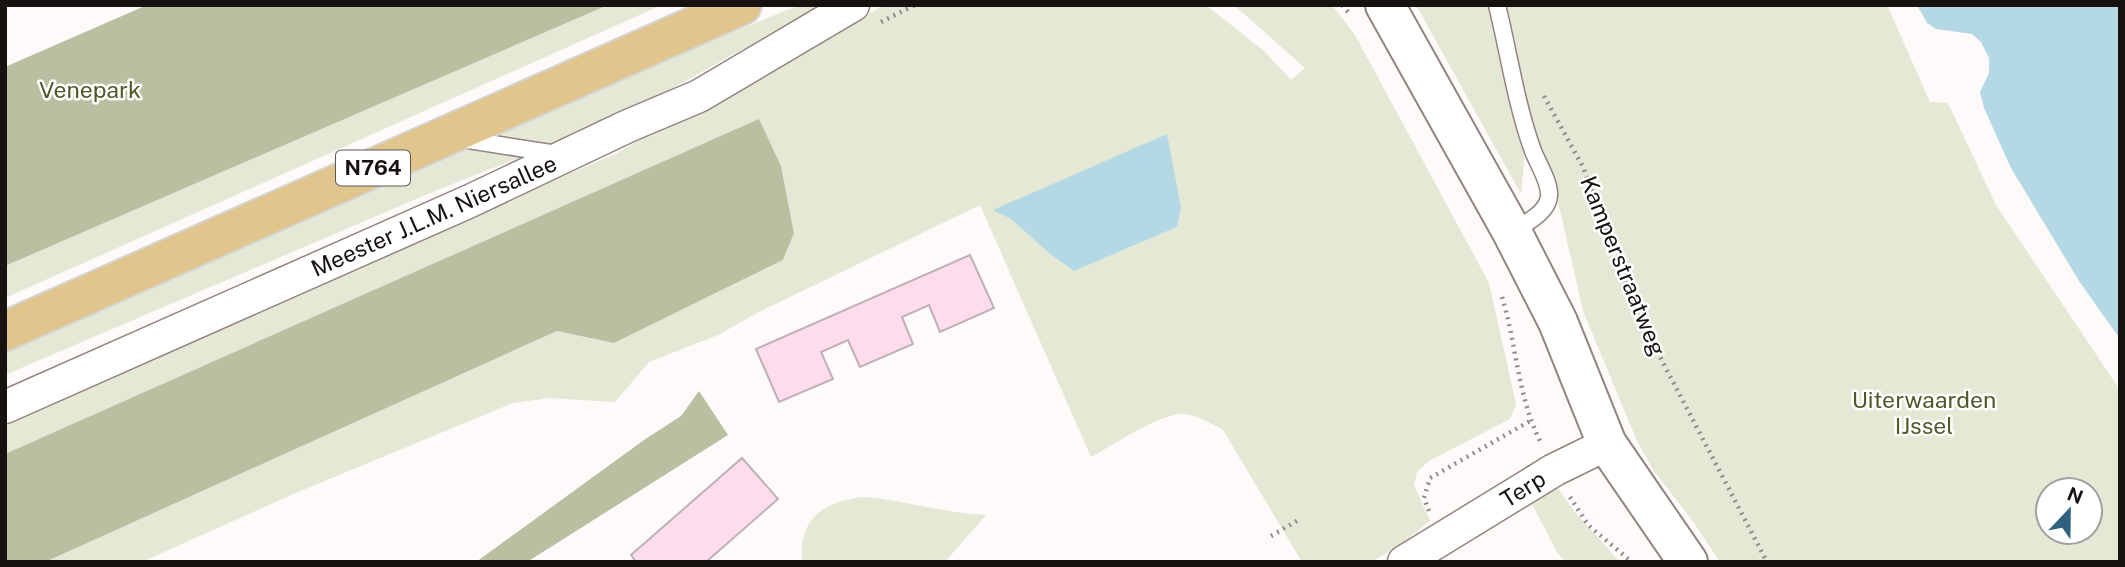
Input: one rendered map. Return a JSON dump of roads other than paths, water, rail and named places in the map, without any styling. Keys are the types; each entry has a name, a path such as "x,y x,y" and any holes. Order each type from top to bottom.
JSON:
{"main road":[{"name":"N764","path":"5,331 742,5"},
{"path":"1385,5 1512,232 1558,322 1607,444 1688,562"}],"street":[{"name":"Meester J.L.M. Niersallee","path":"5,407 471,201 628,126 699,96 853,5"},
{"name":"Terp","path":"1404,562 1447,551 1554,470 1607,444"}],"lane":[{"name":"Kamperstraatweg","path":"1497,5 1513,85 1532,150 1548,187 1549,197 1546,206 1533,219 1512,232"},
{"path":"446,136 566,156"}],"water":[{"path":"1917,5 2120,5 2120,339 2079,281 2011,168 1984,108 1980,92 1989,73 1989,58 1981,42 1972,34 1936,29 1927,23"},
{"path":"1167,134 1181,208 1177,227 1074,271 1050,254 1011,219 993,210"}],"park label":[{"name":"Venepark","path":"90,90"},
{"name":"Uiterwaarden IJssel","path":"1924,413"}]}
